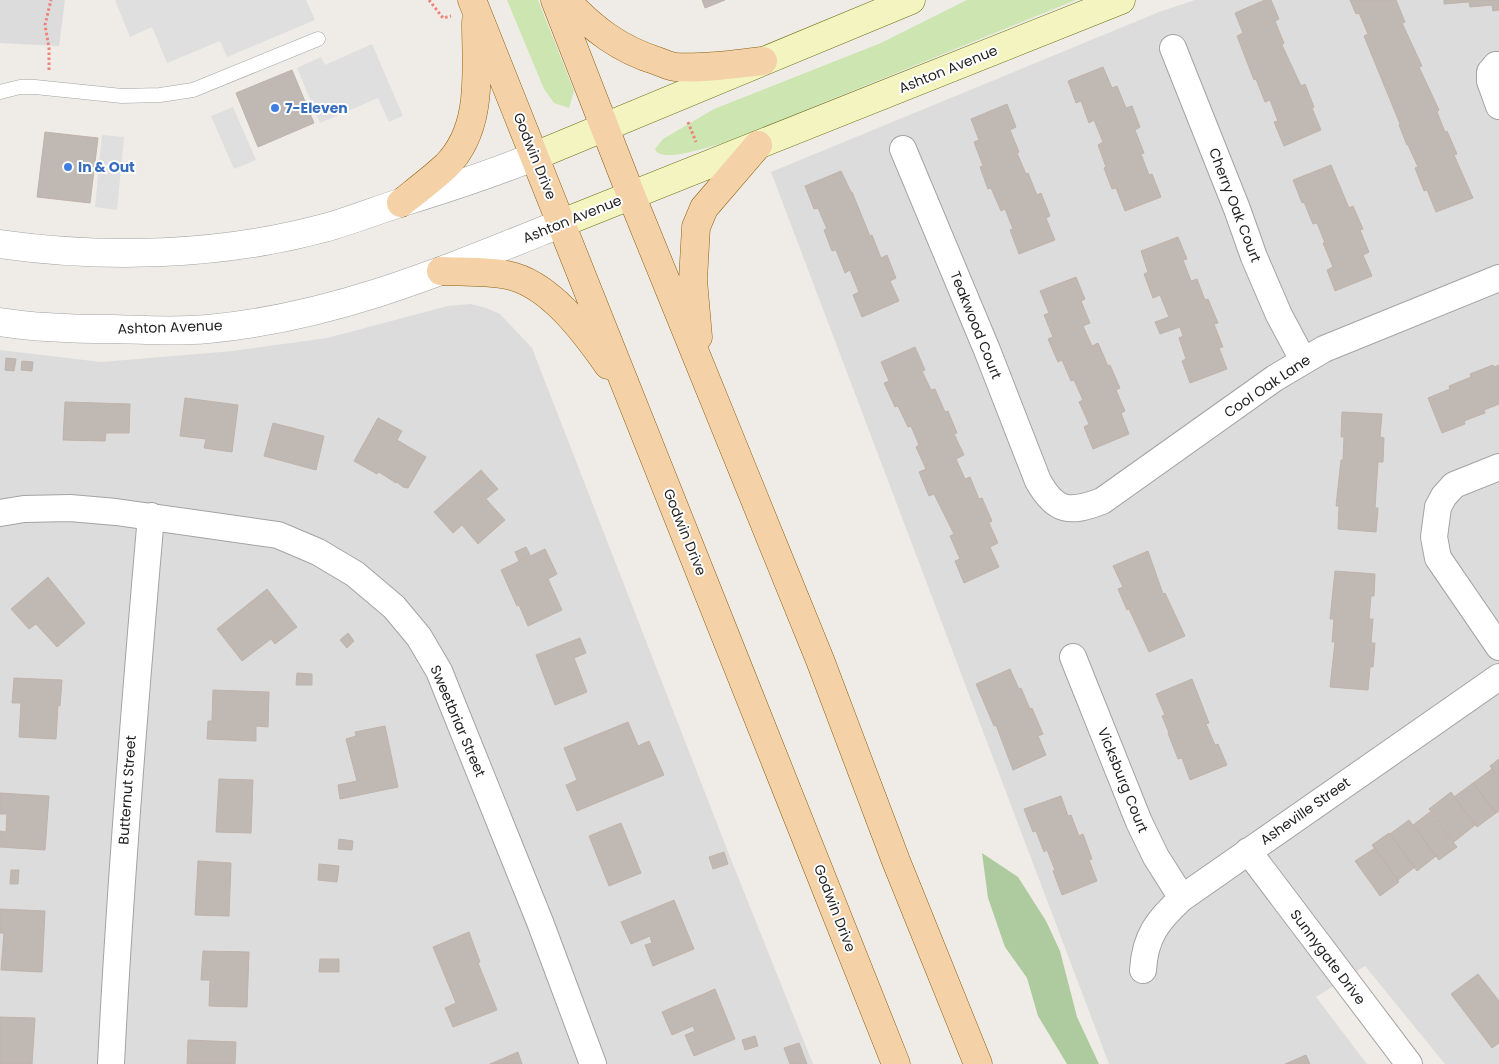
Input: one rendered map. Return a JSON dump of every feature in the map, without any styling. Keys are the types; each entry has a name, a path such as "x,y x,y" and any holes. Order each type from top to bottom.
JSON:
{"main road":[{"path":"555,0 631,195 820,660 900,870 978,1064"},
{"path":"566,0 580,16 609,39 635,54 674,67 764,61"},
{"path":"535,156 911,0"},
{"name":"Ashton Avenue","path":"562,223 1121,0"},
{"path":"401,203 447,165 460,148 470,127 476,88 474,4"},
{"name":"Godwin Drive","path":"474,4 896,1064"},
{"path":"705,378 697,333 693,280 696,227 704,208 758,144"},
{"path":"442,271 508,275 532,285 546,294 556,302 591,341 633,402"}],"street":[{"name":"Cherry Oak Court","path":"1173,48 1238,208 1254,257 1279,315 1303,360"},
{"path":"1499,65 1496,65 1490,72 1490,81 1499,106"},
{"name":"Teakwood Court","path":"903,149 987,350 1038,481 1043,490 1052,499"},
{"path":"0,244 115,253 213,248 252,242 324,228 456,186 535,156"},
{"name":"Ashton Avenue","path":"0,322 68,328 173,330 208,329 274,320 380,293 442,271 562,223"},
{"name":"Cool Oak Lane","path":"1052,499 1068,509 1080,509 1102,501 1303,360 1324,349 1499,278"},
{"path":"1499,467 1454,485 1438,506 1434,537 1438,558 1499,647"},
{"name":"Sweetbriar Street","path":"0,513 24,509 70,508 151,516 278,535 318,552 362,579 394,607 419,637 439,671 594,1064"},
{"name":"Butternut Street","path":"110,1064 117,926 151,516"},
{"name":"Vicksburg Court","path":"1073,656 1139,822 1156,857 1182,898"},
{"name":"Asheville Street","path":"1143,970 1144,956 1150,934 1162,916 1182,898 1499,677"},
{"name":"Sunnygate Drive","path":"1248,851 1409,1064"}],"lane":[{"path":"0,92 20,87 122,96 160,95 193,90 318,38"}],"path":[{"path":"47,88 50,66 45,25 52,0"},
{"path":"678,96 706,166"}],"shaded area":[{"path":"0,0 65,0 59,46 0,43"},
{"path":"115,0 306,0 315,20 227,57 220,41 167,63 152,27 130,37"},
{"path":"1195,0 1499,0 1499,1064 1445,1064 1365,966 1316,997 1367,1064 1109,1064 771,172 1159,12"},
{"path":"372,44 403,116 389,122 378,98 320,123 297,68 321,57 325,65"},
{"path":"233,107 256,160 234,169 211,116"},
{"path":"102,135 124,137 117,210 95,207"},
{"path":"471,304 500,314 532,348 732,862 813,1064 0,1064 0,350 101,362 233,351 327,338 448,306"}],"green space":[{"path":"507,0 538,0 574,91 569,108 554,103 544,89"},
{"path":"967,0 1076,0 726,142 675,155 660,154 655,149 663,139 714,109 881,43"},
{"path":"982,853 1018,877 1046,921 1060,951 1077,1017 1099,1064 1067,1064 1038,1016 1027,978 1005,947 988,898"}],"building":[{"path":"702,0 725,0 705,8"},
{"path":"1265,0 1271,0 1279,19 1275,21 1284,43 1282,45 1301,86 1305,84 1321,130 1284,146 1274,122 1278,121 1270,100 1265,102 1256,79 1254,80 1237,36 1243,33 1235,13"},
{"path":"1350,0 1396,0 1405,22 1402,23 1422,66 1419,67 1439,110 1437,112 1457,154 1454,155 1473,198 1436,212 1427,190 1424,191 1415,168 1418,167 1407,145 1364,36 1368,34 1359,13 1356,14"},
{"path":"1444,0 1499,0 1499,10 1493,11 1492,5 1470,7 1469,2 1444,4"},
{"path":"1103,67 1112,88 1117,86 1126,108 1132,106 1140,127 1135,130 1144,153 1141,154 1149,175 1152,174 1161,197 1125,211 1116,188 1112,189 1104,168 1106,167 1098,145 1103,142 1094,120 1089,123 1081,101 1076,103 1068,81"},
{"name":"7-Eleven","path":"292,70 314,123 258,147 236,93"},
{"path":"1007,104 1016,127 1010,130 1019,152 1017,153 1037,195 1041,193 1050,216 1046,218 1055,240 1019,254 1010,230 1013,229 1005,209 1001,211 991,188 988,189 980,167 983,166 974,142 979,140 971,119"},
{"name":"In & Out","path":"45,132 98,138 90,203 37,197"},
{"path":"1331,165 1349,208 1353,206 1363,229 1360,230 1369,252 1363,255 1372,276 1335,291 1327,270 1333,267 1323,243 1325,243 1317,223 1313,224 1304,202 1302,203 1293,180"},
{"path":"841,171 881,258 887,255 896,278 890,281 899,301 862,317 853,295 859,292 850,270 845,273 836,250 832,251 824,230 827,229 818,208 814,209 805,186"},
{"path":"1178,237 1187,259 1183,260 1191,281 1197,279 1205,300 1208,299 1218,323 1214,324 1223,347 1219,348 1227,369 1190,383 1182,361 1186,359 1179,338 1183,336 1180,327 1160,334 1155,322 1169,317 1160,295 1153,298 1144,274 1148,272 1141,251"},
{"path":"1076,277 1085,299 1081,301 1090,323 1083,326 1092,346 1098,343 1120,388 1116,390 1125,411 1121,413 1129,434 1093,449 1084,427 1089,424 1079,402 1083,400 1074,380 1071,381 1062,360 1058,362 1048,339 1053,337 1044,315 1049,313 1040,291"},
{"path":"915,347 925,370 922,371 931,390 935,389 945,412 948,411 957,433 954,434 964,455 956,459 965,479 970,477 979,499 982,498 992,521 989,523 998,543 990,547 999,567 964,583 955,561 960,559 950,536 954,534 934,494 929,496 919,472 926,469 916,447 919,445 911,426 908,427 898,406 895,407 884,383 889,381 881,362"},
{"path":"6,358 16,359 14,371 5,370"},
{"path":"22,361 33,362 32,371 21,370"},
{"path":"1493,365 1494,367 1499,365 1499,404 1484,410 1485,413 1464,421 1465,424 1442,433 1428,398 1450,389 1449,386 1471,377 1470,374"},
{"path":"185,398 238,405 232,452 204,448 206,439 180,436"},
{"path":"65,402 130,404 129,433 106,433 105,441 63,440"},
{"path":"1342,412 1382,414 1380,437 1384,438 1383,462 1378,462 1375,508 1378,508 1376,532 1338,529 1339,506 1336,506 1341,460 1343,460 1344,437 1341,437"},
{"path":"378,418 402,431 397,440 426,457 408,488 354,461"},
{"path":"273,423 324,436 316,470 264,456"},
{"path":"481,470 498,489 486,499 505,520 478,544 462,525 453,533 434,512"},
{"path":"526,547 530,555 519,561 515,552"},
{"path":"545,549 557,574 548,579 562,610 528,626 501,570"},
{"path":"1148,551 1163,594 1165,593 1185,636 1149,652 1118,589 1123,587 1113,566"},
{"path":"1335,571 1375,574 1374,596 1371,596 1369,619 1373,619 1371,643 1375,643 1373,667 1370,667 1368,690 1330,687 1335,642 1332,642 1334,619 1330,619"},
{"path":"48,577 85,623 57,647 36,624 29,629 11,609"},
{"path":"267,589 297,627 275,644 271,639 242,661 217,629"},
{"path":"348,633 354,641 347,648 340,640"},
{"path":"580,638 586,653 574,658 587,692 555,705 536,655"},
{"path":"1010,669 1030,709 1032,708 1043,734 1038,736 1046,755 1013,770 996,725 994,726 976,684"},
{"path":"297,673 312,674 312,685 296,685"},
{"path":"14,678 62,680 56,739 19,737 21,703 12,703"},
{"path":"1192,679 1209,723 1206,724 1215,745 1218,744 1227,765 1190,780 1182,758 1178,759 1162,716 1165,715 1156,694"},
{"path":"213,690 269,692 268,727 256,726 256,741 207,739 208,721 212,721"},
{"path":"628,722 638,746 649,741 664,775 577,811 566,785 577,780 564,748"},
{"path":"385,726 398,787 340,799 338,785 357,781 346,739 356,736 355,732"},
{"path":"1499,759 1499,779 1490,766"},
{"path":"1492,769 1499,779 1499,811 1496,813 1473,783"},
{"path":"219,779 253,780 251,833 216,832"},
{"path":"1473,783 1496,813 1477,827 1454,797"},
{"path":"1451,792 1475,825 1454,842 1429,809"},
{"path":"0,793 49,796 45,850 0,847 0,831 6,832 7,814 0,814"},
{"path":"1061,796 1068,816 1071,815 1079,836 1083,834 1092,859 1089,860 1097,881 1062,895 1047,850 1044,852 1036,831 1033,832 1024,809"},
{"path":"1430,812 1457,847 1439,860 1413,825"},
{"path":"1409,820 1436,856 1417,871 1390,834"},
{"path":"621,823 641,873 609,886 589,836"},
{"path":"1389,833 1415,867 1398,880 1372,845"},
{"path":"339,839 353,841 352,850 338,849"},
{"path":"1375,848 1399,882 1380,896 1355,861"},
{"path":"724,852 728,864 713,869 709,857"},
{"path":"198,861 231,863 229,916 195,915"},
{"path":"319,864 339,866 337,882 318,880"},
{"path":"11,870 19,870 18,884 10,884"},
{"path":"674,900 694,949 653,966 645,945 652,943 650,936 631,944 621,922"},
{"path":"0,909 45,911 42,972 1,970 4,933 0,933"},
{"path":"469,932 480,962 478,963 497,1010 453,1027 445,1008 456,1003 433,947"},
{"path":"203,951 249,952 247,1007 209,1006 210,980 201,980"},
{"path":"320,959 339,959 339,972 319,972"},
{"path":"1478,974 1499,1001 1499,1043 1492,1048 1451,994"},
{"path":"715,989 735,1039 694,1056 685,1035 695,1031 693,1026 672,1035 662,1012"},
{"path":"0,1017 35,1018 32,1064 0,1064"},
{"path":"755,1036 758,1046 745,1050 742,1040"},
{"path":"188,1040 236,1042 235,1064 187,1064"},
{"path":"799,1043 807,1064 790,1064 784,1048"},
{"path":"518,1052 522,1064 490,1064"},
{"path":"1306,1055 1310,1064 1285,1064"}],"place":[{"name":"7-Eleven","path":"275,108"},
{"name":"In & Out","path":"68,167"}]}
